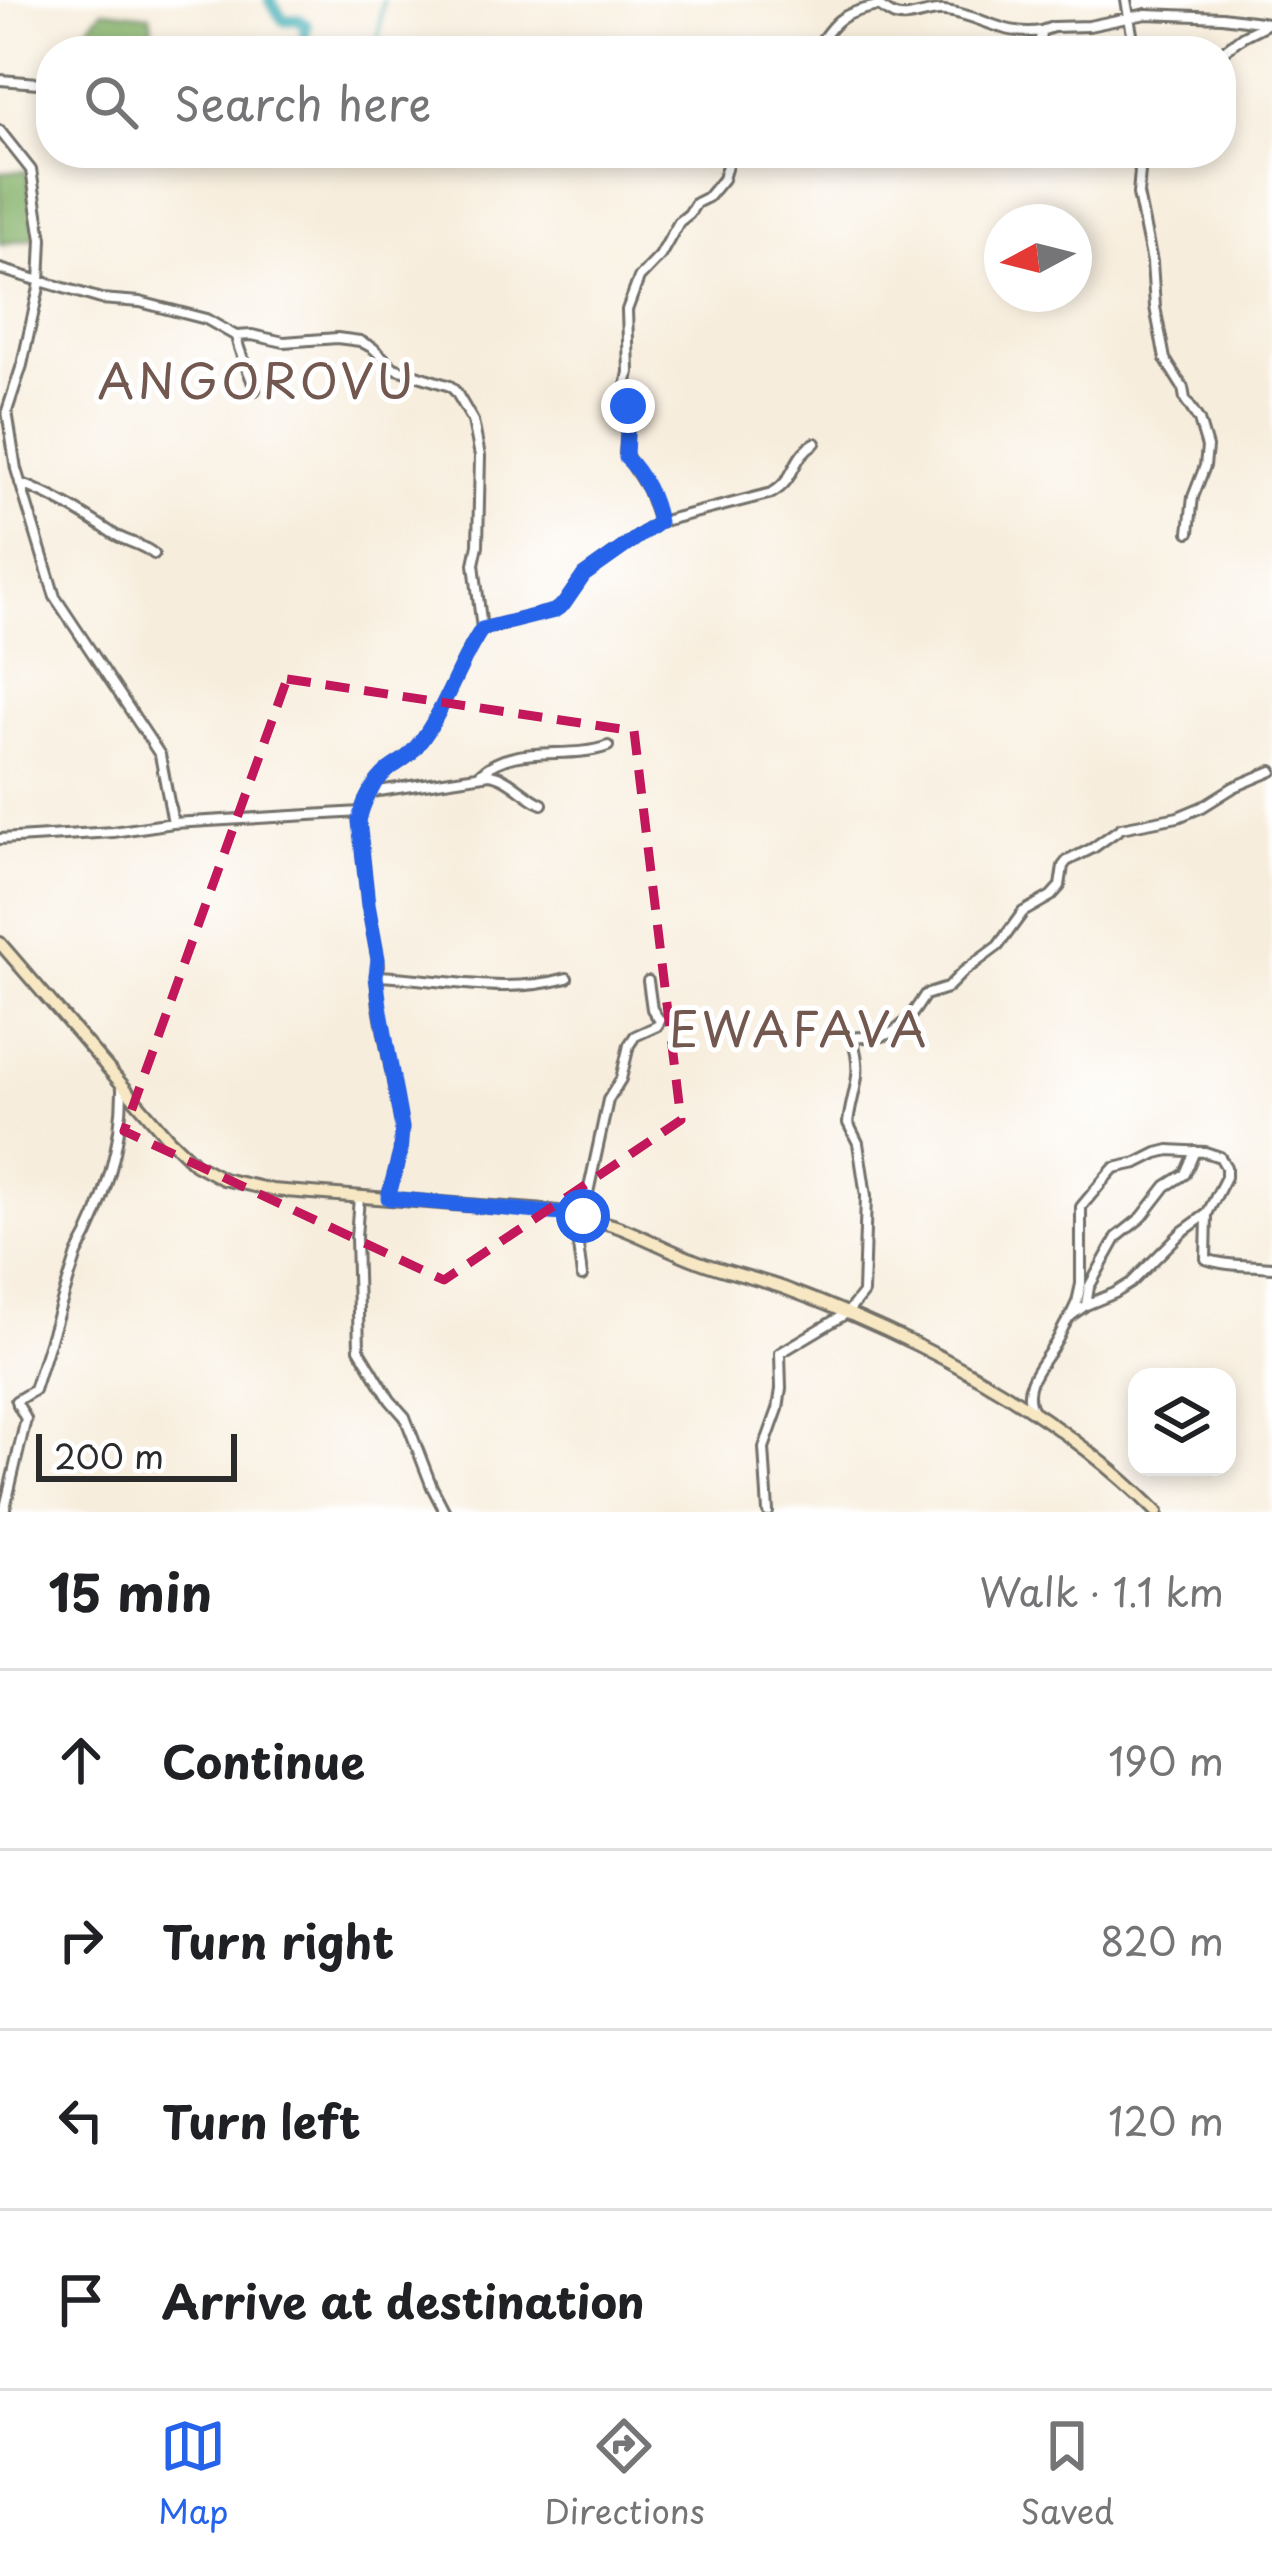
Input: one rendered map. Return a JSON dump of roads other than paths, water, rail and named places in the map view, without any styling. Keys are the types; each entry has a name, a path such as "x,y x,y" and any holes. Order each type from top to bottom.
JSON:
{"street":[{"path":"1126,0 1133,36"},
{"path":"824,36 843,15 889,5 893,16 944,10 1027,33 1146,14 1270,22"},
{"path":"1236,41 1270,22"},
{"path":"1040,36 1041,31"},
{"path":"0,80 36,83"},
{"path":"0,131 32,170 41,220 40,283 7,411 20,483 55,597 160,755 172,823"},
{"path":"659,522 648,490 625,453 627,310 639,278 696,202 708,197 726,168"},
{"path":"1139,168 1138,194 1165,358 1199,420 1208,447 1193,496 1189,532"},
{"path":"0,269 101,299 140,302 206,319 236,336 284,342 360,341 394,368 449,386 473,421 480,456 474,564 482,629 414,749 382,775 359,821 379,965 376,976 402,1128 388,1198"},
{"path":"236,336 255,390"},
{"path":"482,629 554,611 584,575 659,522 778,490 795,472 800,456 815,443"},
{"path":"20,483 63,500 117,537 154,554"},
{"path":"478,775 498,760 588,753 608,746"},
{"path":"768,1512 764,1448 778,1409 780,1352 847,1313 863,1293 867,1224 863,1168 848,1123 860,1062 852,1038 884,1036 895,1030 912,1016 925,995 947,988 994,950 1023,912 1060,886 1067,860 1121,828 1178,817 1272,771"},
{"path":"371,793 478,775 502,777 542,804"},
{"path":"0,839 361,812"},
{"path":"0,943 168,1138 195,1164 223,1179 272,1190 579,1215 619,1227 904,1338 1033,1411 1096,1456 1157,1512"},
{"path":"376,976 485,987 567,978"},
{"path":"582,1276 579,1215 608,1100 621,1078 629,1045 660,1021 652,1009 648,981"},
{"path":"4,1512 26,1419 16,1401 34,1390 76,1254 102,1200 122,1085"},
{"path":"1033,1411 1027,1401 1029,1387 1077,1303 1079,1222 1088,1195 1114,1168 1157,1153 1182,1149 1220,1157 1226,1177 1207,1214 1131,1282 1070,1317"},
{"path":"1086,1305 1089,1287 1118,1237 1142,1217 1166,1186 1185,1174 1195,1151"},
{"path":"359,1196 359,1348 405,1417 445,1512"},
{"path":"1207,1214 1205,1258 1272,1267"}],"waterway":[{"path":"270,0 283,20 306,25 305,36"},
{"path":"379,36 383,0"}],"district":[{"name":"ANGOROVU","path":"257,382"},
{"name":"EWAFAVA","path":"799,1030"}]}
